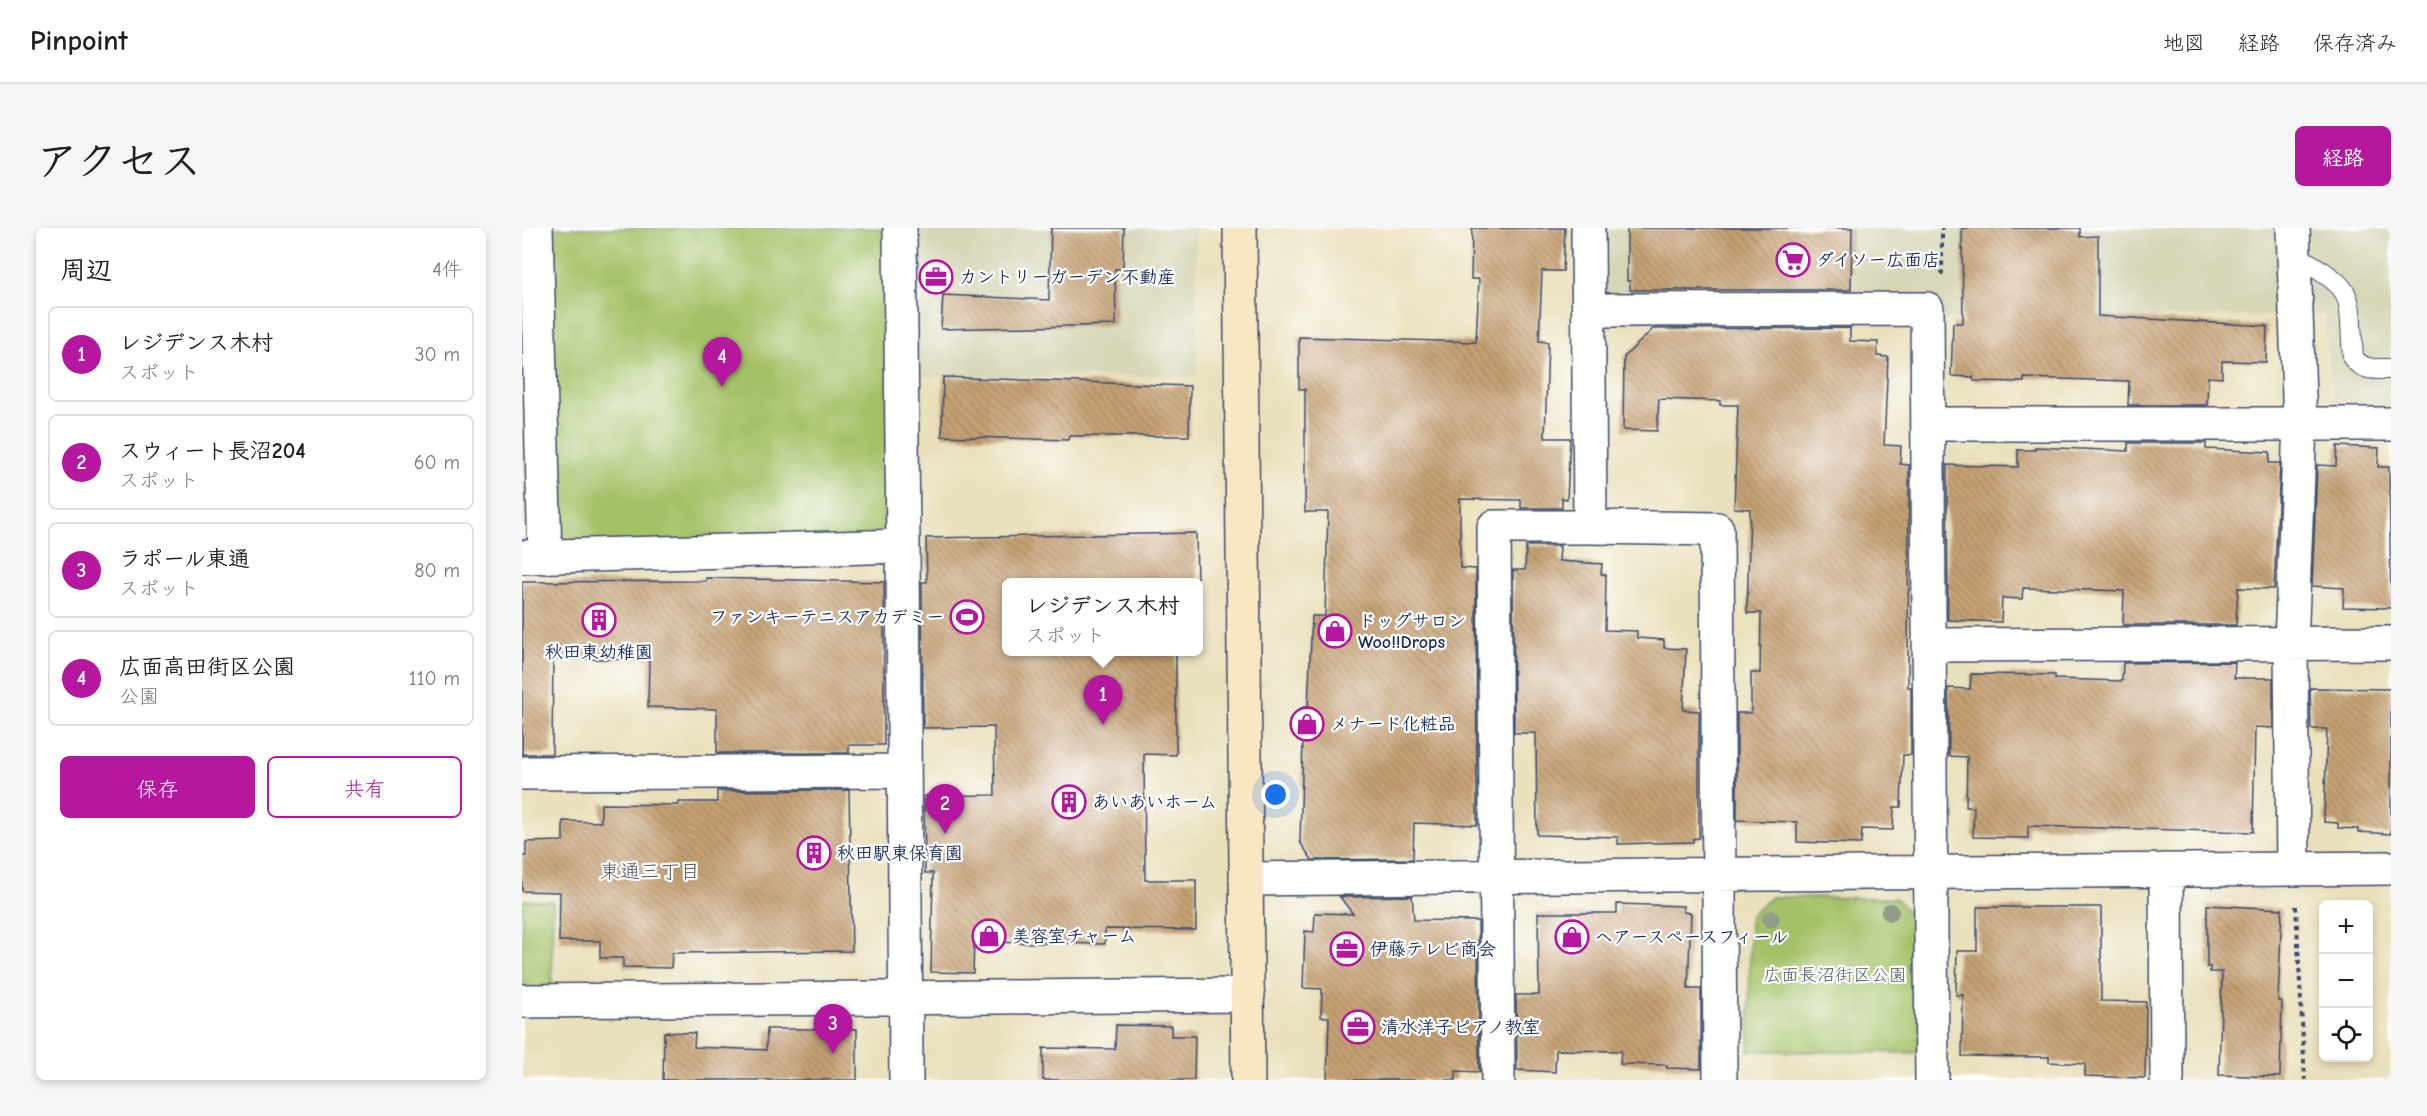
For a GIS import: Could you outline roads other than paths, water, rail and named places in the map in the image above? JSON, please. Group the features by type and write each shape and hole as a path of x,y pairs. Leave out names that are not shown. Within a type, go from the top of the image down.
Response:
{"street":[{"path":"536,228 530,325 533,557 903,546"},
{"path":"900,228 906,1080"},
{"path":"1240,228 1248,1080"},
{"path":"1588,228 1590,527"},
{"path":"2293,241 2300,425 2291,644 2293,869"},
{"path":"1589,310 1927,309 1931,645 1929,872 1932,1080"},
{"path":"1928,424 2391,424"},
{"path":"1498,1080 1494,527 1717,530 1720,1080"},
{"path":"1931,645 2391,643"},
{"path":"522,773 904,771"},
{"path":"1246,879 2391,868"},
{"path":"2166,870 2167,1080"},
{"path":"522,1001 1248,995"}],"lane":[{"path":"2293,241 2341,286 2349,297 2353,323 2353,358 2366,369 2391,369"}],"place":[{"name":"ダイソー広面店","path":"1793,260"},
{"name":"カントリーガーデン不動産","path":"936,277"},
{"name":"広面高田街区公園","path":"722,387"},
{"name":"ファンキーテニスアカデミー","path":"967,617"},
{"name":"秋田東幼稚園","path":"599,620"},
{"name":"ドッグサロン Woo!!Drops","path":"1335,631"},
{"name":"メナード化粧品","path":"1307,724"},
{"name":"レジデンス木村","path":"1103,725"},
{"name":"あいあいホーム","path":"1069,802"},
{"name":"スウィート長沼204","path":"945,834"},
{"name":"秋田駅東保育園","path":"814,853"},
{"name":"美容室チャーム","path":"989,936"},
{"name":"ヘアースペースフィール","path":"1572,937"},
{"name":"伊藤テレビ商会","path":"1347,949"},
{"name":"清水洋子ピアノ教室","path":"1358,1027"},
{"name":"ラポール東通","path":"833,1054"}],"district":[{"name":"東通三丁目","path":"650,871"}],"park label":[{"name":"広面長沼街区公園","path":"1835,975"}]}
